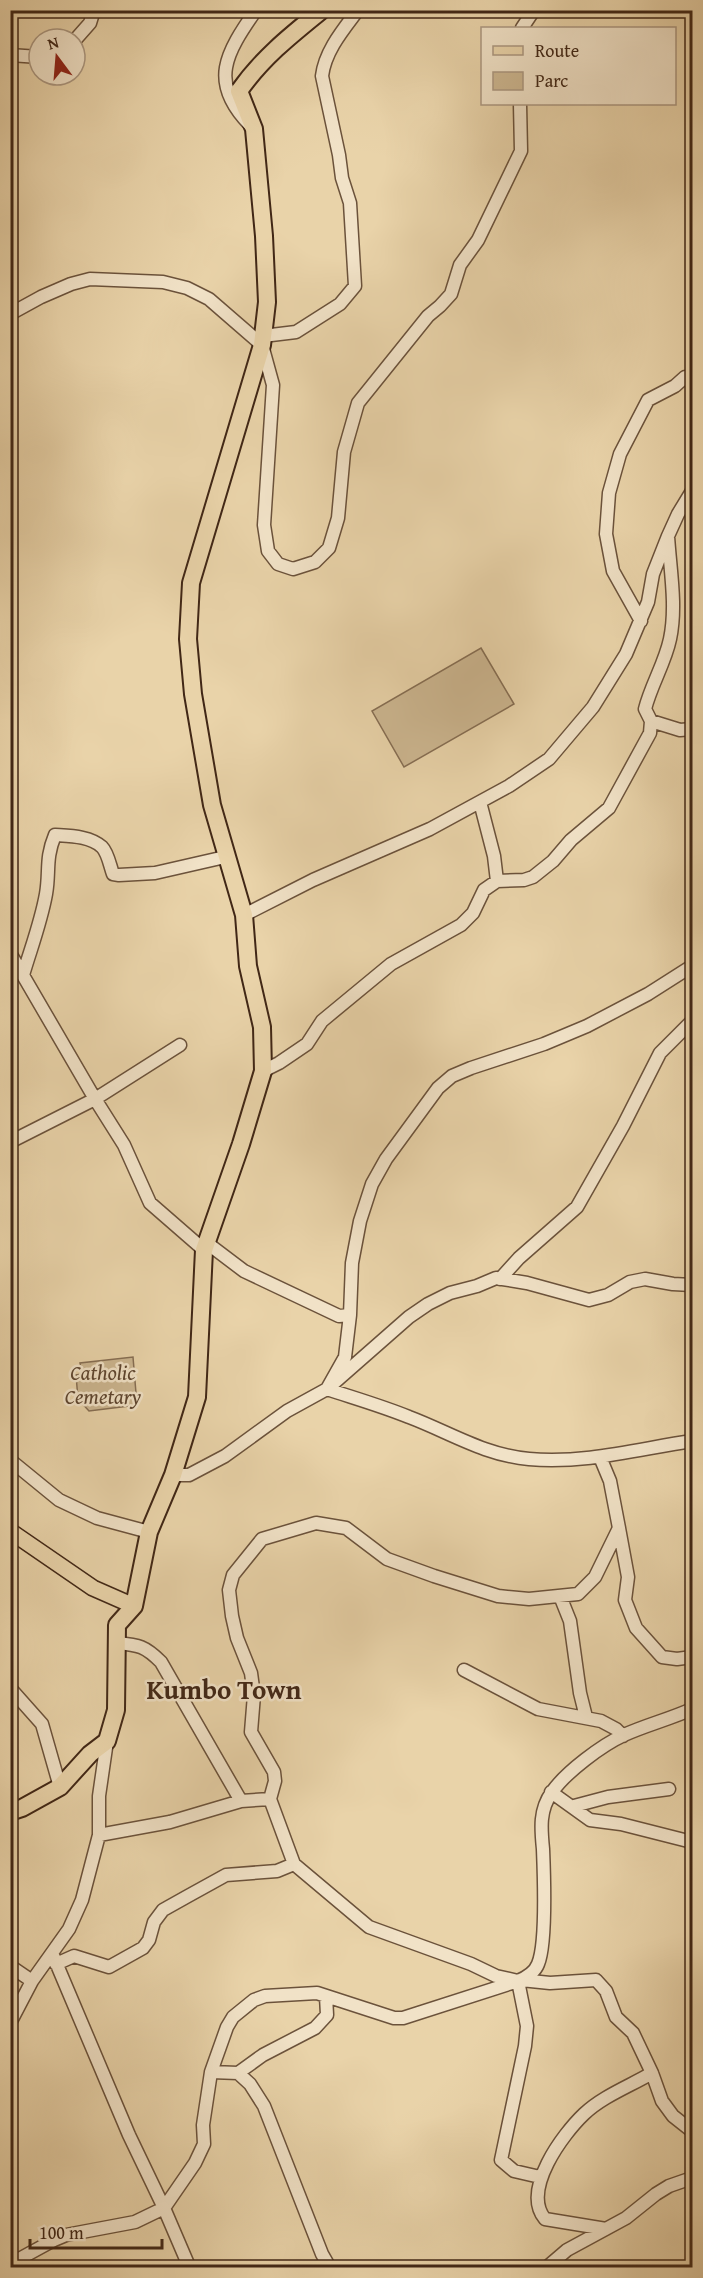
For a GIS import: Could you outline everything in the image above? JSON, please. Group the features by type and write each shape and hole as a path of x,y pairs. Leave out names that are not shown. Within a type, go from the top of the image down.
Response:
{"highway":[{"path":"10,1812 60,1787 90,1754 107,1741 116,1710 117,1625 134,1606 150,1532 173,1475 197,1397 205,1246 241,1144 263,1071 262,1027 248,966 243,915 212,805 193,694 188,639 191,583 263,340 267,302 264,236 254,129 239,91 268,55 322,10"}],"main road":[{"path":"10,1531 93,1588 134,1606"}],"street":[{"path":"86,27 94,10"},
{"path":"254,129 237,112 227,91 224,73 230,55 256,10"},
{"path":"263,340 296,332 340,304 355,286 350,203 342,178 322,76 323,63 339,35 358,10"},
{"path":"523,27 534,10"},
{"path":"10,55 27,56"},
{"path":"10,314 41,297 71,284 90,279 163,282 187,288 209,299 263,340 273,385 264,525 268,550 278,564 293,569 315,562 329,548 338,518 344,452 358,403 428,316 451,294 460,265 478,240 521,151 520,105"},
{"path":"641,621 613,571 606,534 609,493 620,454 648,400 675,386 685,377"},
{"path":"243,915 313,880 430,829 480,802 549,759 593,707 626,654 648,602 653,574 668,536 678,514 693,491"},
{"path":"263,1071 307,1044 322,1021 391,964 461,925 473,914 484,890 497,881 524,880 533,877 553,861 571,840 609,808 650,734 651,721 645,709 672,628 672,580 668,536"},
{"path":"651,721 680,730 693,729"},
{"path":"480,802 494,856 497,881"},
{"path":"23,975 46,892 47,861 55,835 76,836 94,842 103,848 113,874 119,875 155,873 225,857"},
{"path":"10,953 95,1100 124,1145 150,1203 205,1246 244,1271 339,1316 350,1315"},
{"path":"327,1389 345,1357 350,1315 352,1263 360,1221 372,1184 386,1159 438,1088 452,1076 471,1068 544,1044 587,1026 648,994 693,966"},
{"path":"500,1279 519,1258 577,1207 623,1126 660,1053 693,1021"},
{"path":"10,1142 95,1100 180,1045"},
{"path":"173,1475 189,1475 225,1456 287,1411 327,1389 409,1317 450,1293 500,1279 527,1283 589,1300 608,1295 630,1282 645,1279 693,1285"},
{"path":"327,1389 411,1417 457,1439 486,1449 526,1458 558,1460 600,1457 693,1441"},
{"path":"600,1457 610,1480 628,1577 625,1600 636,1628 662,1657 677,1659 693,1657"},
{"path":"10,1460 59,1500 97,1518 150,1532"},
{"path":"619,1528 594,1577 578,1594 529,1599 498,1596 434,1576 387,1559 346,1528 316,1523 262,1539 233,1575 229,1590 232,1616 237,1638 251,1672 254,1695 251,1732 274,1772 275,1781 270,1799 294,1864 369,1927 471,1964 496,1977 550,1983 596,1980 606,1991 616,2016 633,2033 652,2073 662,2102 673,2116 693,2131"},
{"path":"10,1544 32,1545"},
{"path":"560,1596 570,1621 580,1694 586,1717"},
{"path":"117,1643 140,1645 162,1662 241,1801"},
{"path":"464,1670 538,1709 601,1721 616,1729 622,1736"},
{"path":"10,1688 42,1724 60,1787"},
{"path":"15,2264 66,2235 135,2222 164,2208 195,2163 204,2144 203,2125 211,2072 227,2027 233,2017 254,2000 266,1996 317,1993 394,2018 403,2018 520,1981 538,1965 543,1939 543,1850 540,1825 542,1812 551,1792 572,1772 622,1736 693,1709"},
{"path":"10,2023 32,1981 54,1958 82,1900 99,1835 99,1796 107,1741"},
{"path":"574,1806 608,1797 669,1789"},
{"path":"551,1792 574,1806 590,1820 621,1824 693,1842"},
{"path":"99,1835 170,1822 241,1801 270,1799"},
{"path":"54,1958 74,1956 108,1966 143,1948 149,1940 154,1922 163,1910 226,1875 277,1870 294,1864"},
{"path":"54,1958 129,2135 188,2264"},
{"path":"10,1966 32,1981"},
{"path":"520,1981 527,2026 525,2046 501,2160 514,2171 540,2177"},
{"path":"211,2072 238,2073 263,2055 318,2025 327,2015 326,1996"},
{"path":"238,2073 250,2084 264,2106 322,2254 330,2268"},
{"path":"606,2229 545,2218 538,2207 540,2177 556,2150 584,2114 598,2103 652,2073"},
{"path":"546,2268 567,2250 626,2218 669,2186 693,2178"}],"green space":[{"path":"481,648 514,704 404,767 372,711"},
{"name":"Catholic Cemetary","path":"133,1357 137,1405 89,1411 78,1399 76,1375 82,1374 80,1363"}],"district":[{"name":"Kumbo Town","path":"224,1690"}]}
